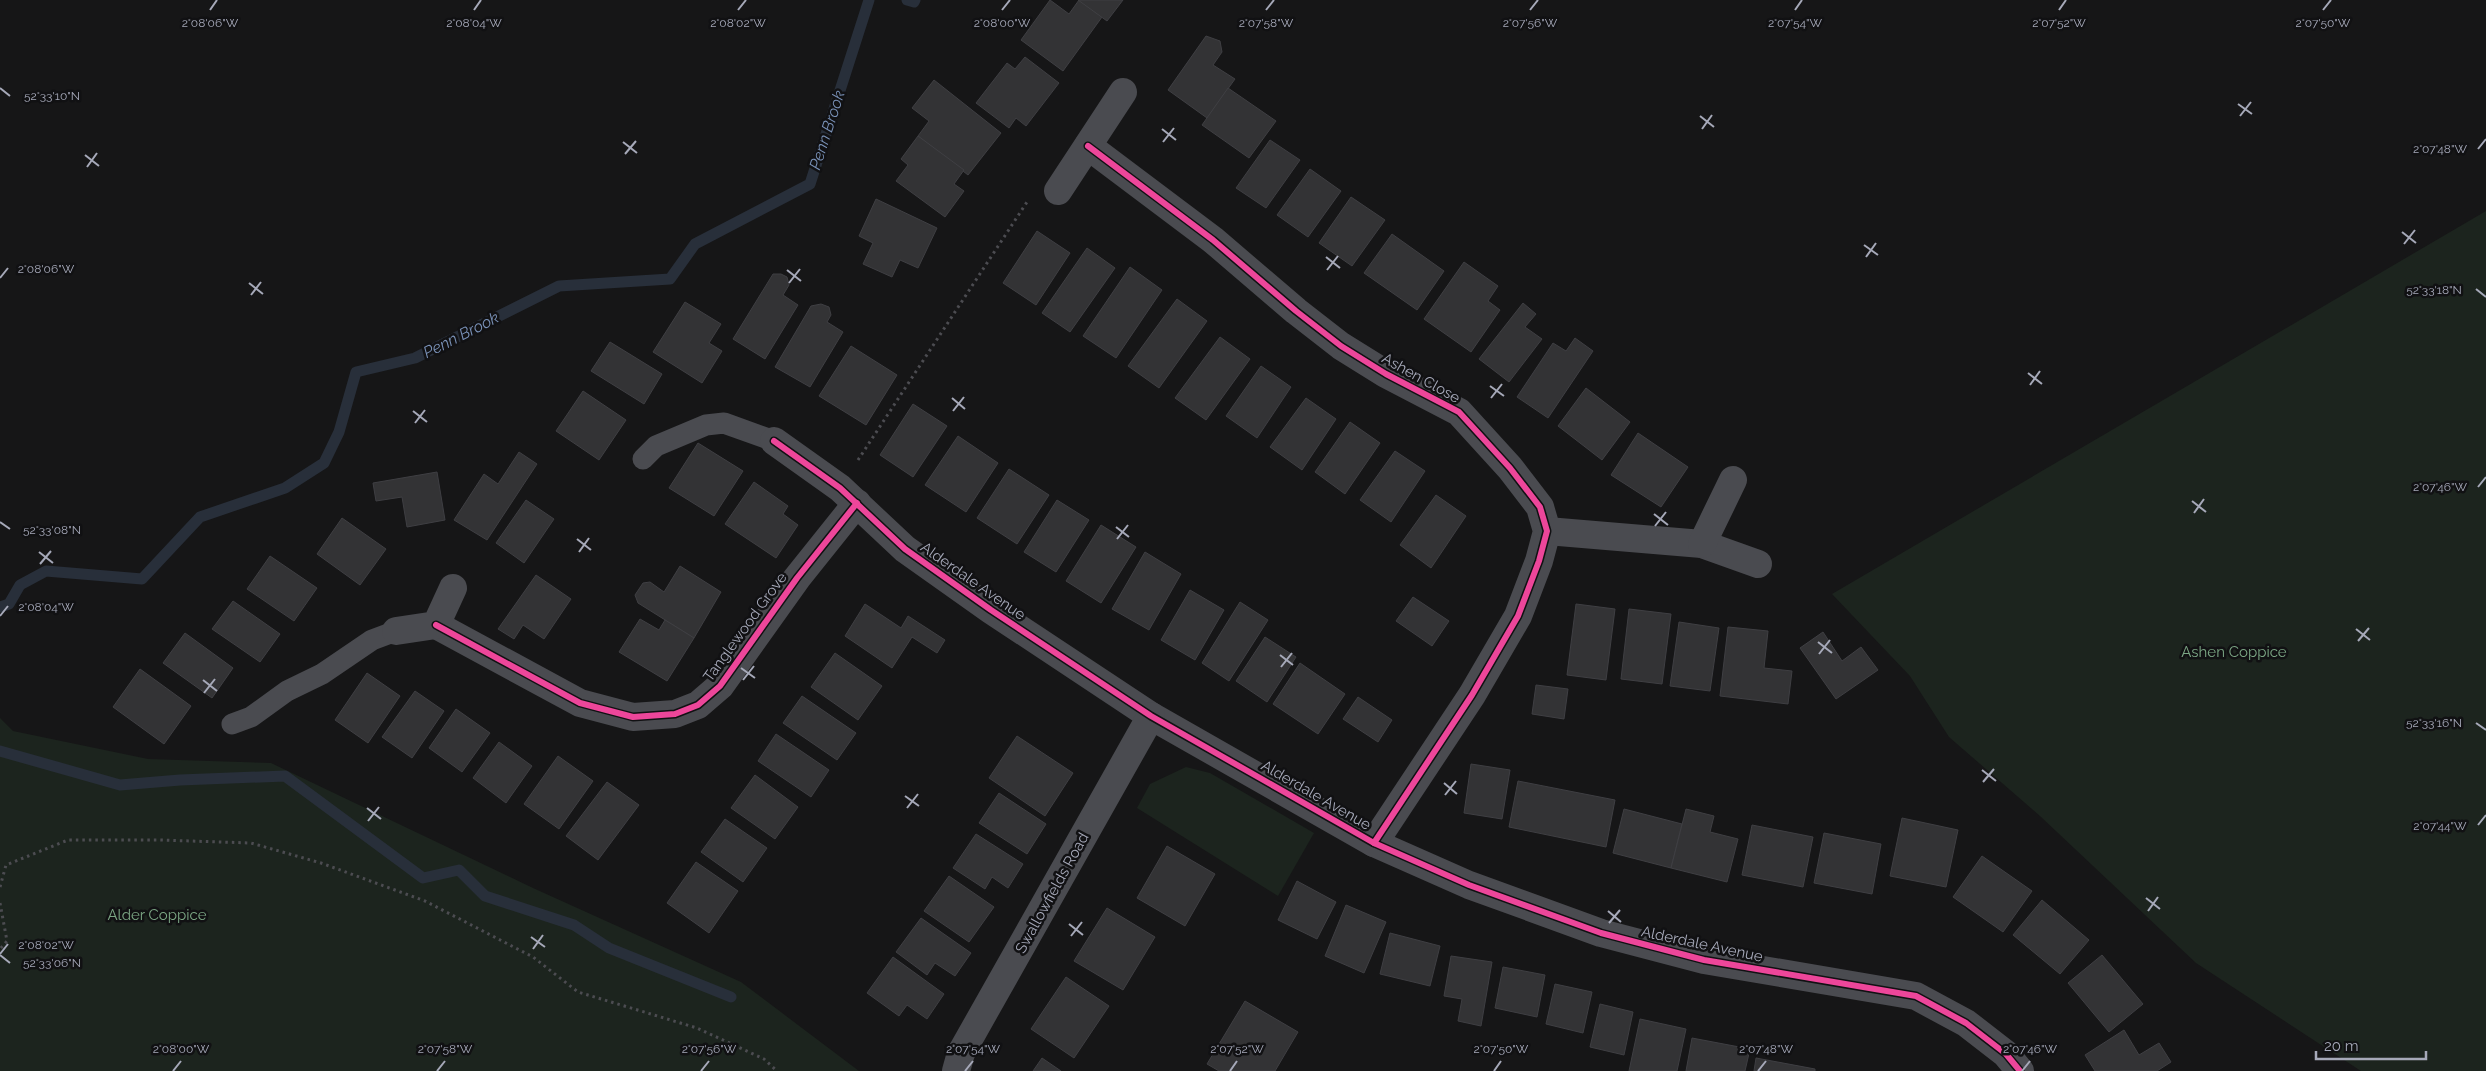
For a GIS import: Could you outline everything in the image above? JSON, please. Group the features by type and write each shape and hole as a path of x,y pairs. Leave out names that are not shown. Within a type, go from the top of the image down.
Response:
{"street":[{"path":"1058,191 1123,92"},
{"name":"Ashen Close","path":"1088,146 1213,240 1340,346 1386,374 1459,412 1510,468 1540,507 1547,531"},
{"name":"Alderdale Avenue","path":"774,441 848,496 905,548 991,610 1151,716 1374,843 1470,885 1601,933 1704,960 1916,996 1966,1023 2006,1054 2020,1071"},
{"path":"1702,544 1733,480"},
{"name":"Tanglewood Grove","path":"436,625 580,703 633,717 675,714 698,705 720,686 797,578 848,496"},
{"path":"1374,843 1472,696 1518,616 1539,562 1547,531 1702,544 1758,564"},
{"path":"396,631 436,625 453,588"},
{"name":"Swallowfields Road","path":"956,1071 961,1053 1151,716"}],"lane":[{"path":"643,459 656,446 706,425 724,423 774,441"},
{"path":"232,724 252,717 287,691 322,674 372,640 396,631"}],"path":[{"path":"848,496 1034,191 1058,191"},
{"path":"0,887 6,865 68,840 160,840 251,843 321,863 425,902 533,957 578,992 697,1028 764,1059 777,1071"},
{"path":"0,903 7,941 0,949"}],"green space":[{"name":"Ashen Coppice","path":"2486,211 2486,1071 2361,1071 2196,963 2040,816 1949,737 1910,676 1832,594"},
{"name":"Alder Coppice","path":"0,718 13,731 148,759 271,763 533,888 741,982 859,1071 0,1071"},
{"path":"1186,767 1210,773 1314,833 1278,896 1137,808 1150,784"}],"building":[{"path":"1050,0 1069,14 1079,0 1102,17 1063,71 1021,40"},
{"path":"1078,0 1123,0 1107,21"},
{"path":"1206,36 1220,41 1222,52 1213,65 1235,79 1207,118 1168,90"},
{"path":"1025,57 1059,83 1026,126 1016,118 1009,128 976,103 1007,63 1015,69"},
{"path":"934,80 1001,133 968,175 918,136 929,121 912,108"},
{"path":"1228,88 1276,121 1249,158 1202,125"},
{"path":"918,136 964,170 954,184 964,191 945,217 896,181 908,165 901,159"},
{"path":"1270,140 1300,160 1266,208 1236,188"},
{"path":"1310,169 1341,191 1308,237 1277,215"},
{"path":"1351,197 1385,220 1352,266 1319,243"},
{"path":"876,199 937,228 918,268 900,260 892,277 863,264 873,243 859,236"},
{"path":"1037,231 1070,253 1036,305 1003,283"},
{"path":"1392,234 1444,271 1417,310 1364,273"},
{"path":"1087,248 1115,268 1070,332 1042,313"},
{"path":"1464,262 1498,286 1488,301 1500,310 1471,352 1424,319"},
{"path":"1130,267 1162,290 1116,358 1083,336"},
{"path":"773,274 781,274 787,277 789,285 783,295 798,305 765,359 733,339"},
{"path":"1177,299 1207,321 1159,388 1128,366"},
{"path":"685,302 721,324 709,343 722,351 702,383 653,352"},
{"path":"1523,303 1536,314 1525,327 1542,339 1509,382 1479,359"},
{"path":"821,304 829,307 831,315 827,322 843,332 810,387 775,367 811,306"},
{"path":"1220,337 1250,359 1206,420 1175,398"},
{"path":"1575,338 1593,351 1548,418 1517,397 1553,343 1566,351"},
{"path":"610,342 662,374 644,404 591,371"},
{"path":"851,346 897,375 866,425 819,396"},
{"path":"1261,366 1291,387 1257,438 1226,416"},
{"path":"1586,388 1630,422 1602,460 1558,426"},
{"path":"583,391 626,420 599,460 556,431"},
{"path":"1306,398 1336,419 1302,470 1270,447"},
{"path":"913,404 947,426 913,477 880,455"},
{"path":"1350,422 1380,443 1345,494 1315,472"},
{"path":"1638,433 1688,467 1661,507 1611,475"},
{"path":"958,436 998,463 966,512 925,485"},
{"path":"698,443 743,471 714,516 669,488"},
{"path":"1395,451 1425,471 1391,522 1360,500"},
{"path":"519,452 537,464 487,540 454,520 484,474 498,484"},
{"path":"1009,469 1049,495 1017,544 977,518"},
{"path":"437,472 445,520 407,527 402,497 376,501 373,483"},
{"path":"754,482 788,506 783,514 798,525 776,558 725,524"},
{"path":"1436,495 1466,516 1431,568 1400,545"},
{"path":"526,500 554,519 524,563 496,543"},
{"path":"1057,500 1089,520 1056,572 1024,552"},
{"path":"342,518 386,549 360,585 317,554"},
{"path":"1101,525 1136,547 1101,603 1066,581"},
{"path":"1145,552 1181,574 1149,630 1112,609"},
{"path":"270,556 317,588 294,621 247,589"},
{"path":"680,566 721,592 694,638 638,603 635,595 643,583 650,582 664,592"},
{"path":"536,575 571,599 544,639 523,625 514,639 498,629"},
{"path":"1190,590 1224,610 1195,660 1161,640"},
{"path":"1413,597 1449,621 1432,646 1396,621"},
{"path":"233,601 280,634 260,662 212,629"},
{"path":"1240,602 1268,620 1229,681 1202,663"},
{"path":"865,604 901,628 908,616 945,640 937,653 912,637 892,668 845,636"},
{"path":"1576,604 1615,609 1606,680 1567,675"},
{"path":"1629,609 1671,614 1662,684 1621,679"},
{"path":"640,619 659,630 665,620 694,638 667,681 619,652"},
{"path":"1679,622 1719,628 1710,691 1670,686"},
{"path":"1728,627 1768,631 1764,668 1792,671 1788,704 1720,696"},
{"path":"1823,632 1842,661 1861,647 1878,670 1836,699 1800,648"},
{"path":"185,633 233,668 212,698 163,663"},
{"path":"1265,637 1296,657 1267,702 1236,681"},
{"path":"835,653 882,686 858,720 811,687"},
{"path":"1300,663 1345,694 1318,734 1273,704"},
{"path":"140,669 191,706 164,744 113,707"},
{"path":"367,673 400,696 368,743 335,720"},
{"path":"1536,685 1568,689 1564,719 1532,714"},
{"path":"415,691 444,711 412,758 382,737"},
{"path":"802,696 856,733 837,760 783,723"},
{"path":"1358,697 1392,720 1378,742 1343,719"},
{"path":"456,709 490,733 462,772 429,748"},
{"path":"776,734 829,770 811,797 758,761"},
{"path":"1017,736 1073,773 1045,816 989,778"},
{"path":"499,742 532,766 506,803 473,778"},
{"path":"558,756 593,781 559,829 524,804"},
{"path":"1471,764 1510,770 1502,819 1464,813"},
{"path":"755,775 798,807 775,839 731,808"},
{"path":"1518,781 1615,800 1606,847 1509,827"},
{"path":"607,782 639,805 598,860 566,836"},
{"path":"999,793 1046,824 1027,854 979,823"},
{"path":"1624,809 1682,824 1671,868 1613,853"},
{"path":"1686,809 1714,816 1710,832 1738,839 1727,882 1671,868"},
{"path":"1902,818 1958,830 1946,887 1890,876"},
{"path":"725,819 767,848 743,882 701,852"},
{"path":"1752,825 1813,837 1803,887 1742,875"},
{"path":"1824,833 1881,844 1872,894 1814,883"},
{"path":"976,834 1023,864 1008,888 992,877 985,889 953,868"},
{"path":"1167,846 1215,874 1185,926 1137,898"},
{"path":"1982,856 2032,891 2003,932 1953,897"},
{"path":"696,862 738,891 709,933 667,903"},
{"path":"949,876 994,907 969,942 924,911"},
{"path":"1297,881 1336,902 1317,939 1278,920"},
{"path":"2042,900 2089,940 2060,974 2013,935"},
{"path":"1346,905 1386,922 1364,973 1325,956"},
{"path":"1107,908 1155,937 1123,990 1074,961"},
{"path":"921,918 971,953 955,976 935,963 927,975 896,952"},
{"path":"1390,933 1440,946 1430,986 1380,974"},
{"path":"2102,955 2143,1004 2109,1032 2068,983"},
{"path":"1451,956 1492,962 1481,1026 1458,1021 1462,999 1444,996"},
{"path":"893,957 944,994 927,1019 907,1005 899,1016 867,993"},
{"path":"1503,967 1545,975 1537,1017 1495,1008"},
{"path":"1066,977 1109,1006 1074,1058 1031,1029"},
{"path":"1555,984 1592,992 1583,1033 1546,1024"},
{"path":"1245,1001 1298,1032 1275,1071 1219,1071 1207,1064"},
{"path":"1600,1004 1633,1012 1624,1055 1590,1047"},
{"path":"1640,1019 1686,1029 1677,1071 1629,1071"},
{"path":"2124,1030 2139,1055 2159,1043 2171,1062 2157,1071 2095,1071 2085,1055"},
{"path":"1692,1038 1750,1049 1745,1071 1686,1071"},
{"path":"1042,1058 1061,1071 1033,1071"},
{"path":"1756,1058 1815,1069 1815,1071 1754,1071"}],"waterway":[{"name":"Penn Brook","path":"0,607 9,604 20,585 46,571 142,579 200,517 285,488 324,463 339,432 356,372 415,358 559,286 670,279 695,244 810,184 869,0"},
{"name":"Penn Brook","path":"907,0 914,2 915,0"},
{"path":"0,751 120,785 180,780 285,776 423,878 459,870 485,896 574,925 609,948 731,997"}],"cycle path":[{"path":"1088,146 1213,240 1296,311 1341,346 1386,374 1459,412 1510,468 1540,507 1547,531 1539,561 1518,616 1472,695 1374,843"},
{"path":"774,441 840,488 905,549 991,610 1151,716 1374,843 1469,885 1601,933 1704,960 1916,996 1966,1023 2006,1054 2020,1071"},
{"path":"436,625 580,703 633,717 675,714 698,705 720,686 797,578 857,503"}]}
